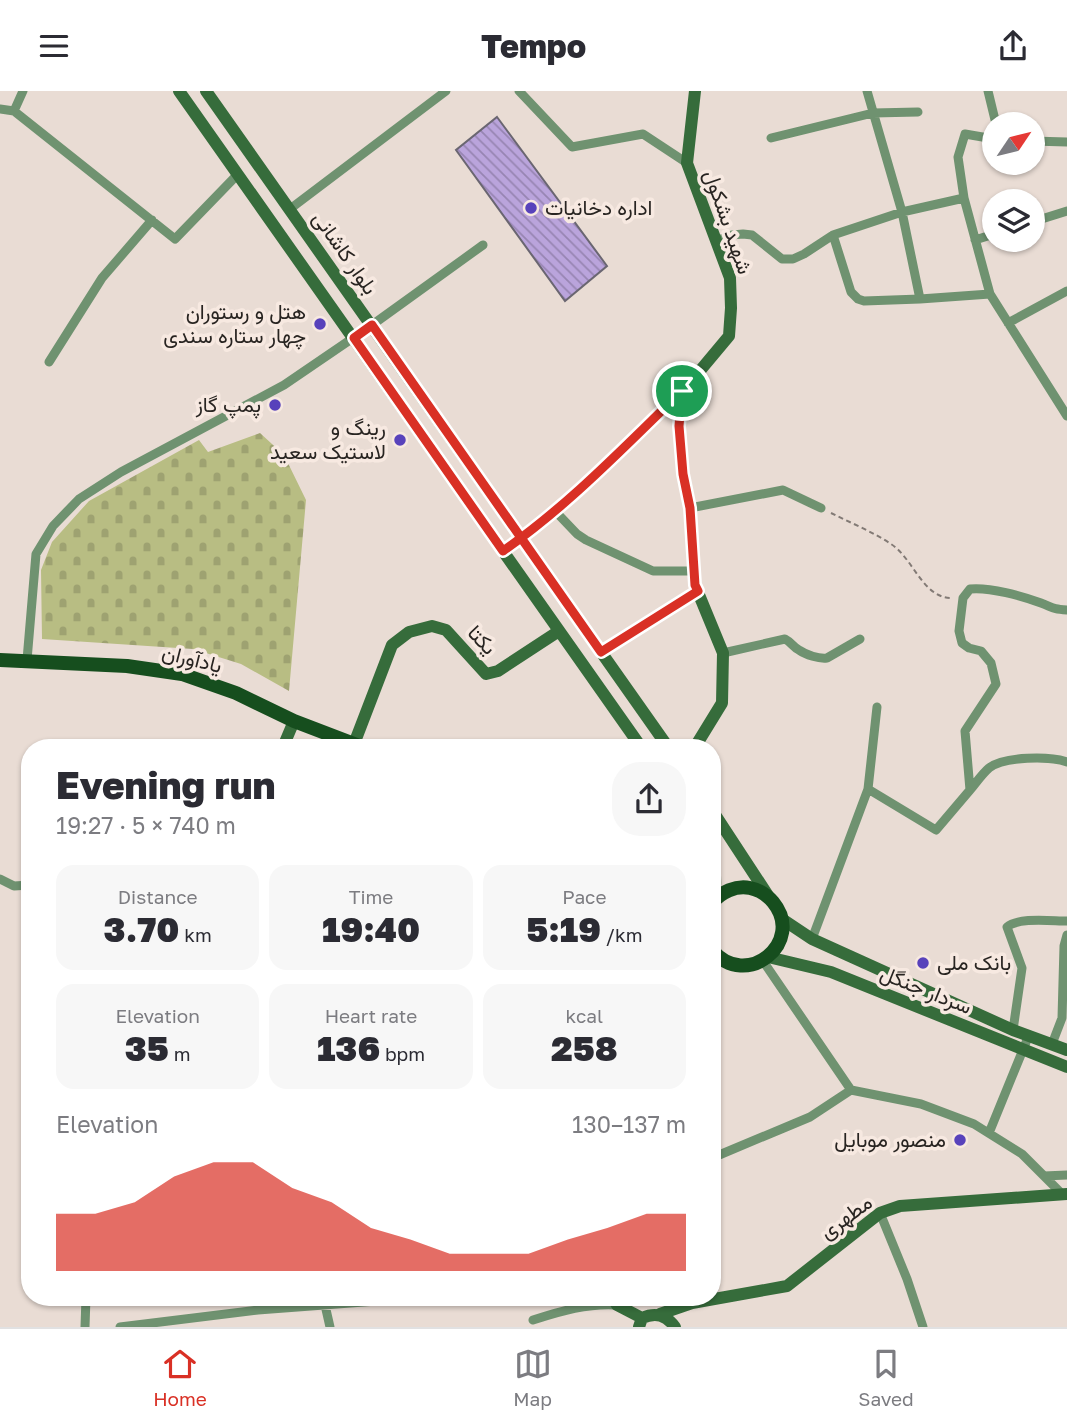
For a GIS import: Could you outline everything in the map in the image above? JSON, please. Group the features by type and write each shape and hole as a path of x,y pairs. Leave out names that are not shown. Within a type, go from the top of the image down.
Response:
{"main road":[{"name":"بلوار کاشانی","path":"179,91 635,739"},
{"name":"بلوار کاشانی","path":"206,91 662,739"},
{"name":"شهید بشکول","path":"682,391 729,336 730,278 687,163 695,91"},
{"path":"248,187 266,174"},
{"path":"682,391 679,426 683,474 690,508 694,571 698,591 723,653 722,703 700,739"},
{"name":"یکتا","path":"360,739 392,645 409,632 432,626 446,630 486,674 498,671 559,631"},
{"name":"یادآوران","path":"0,660 127,666 182,674 236,693 294,721 340,739"},
{"path":"287,739 294,721"},
{"path":"721,824 778,907 783,931 773,953 766,959 752,965 740,966 721,959"},
{"path":"721,895 735,888 748,888 770,898"},
{"name":"سردار جنگل","path":"782,919 812,939 1013,1030 1067,1050"},
{"name":"سردار جنگل","path":"766,959 831,972 1067,1067"},
{"name":"مطهری","path":"721,1298 788,1286 880,1213 900,1206 1065,1194"},
{"path":"621,1306 641,1322"},
{"name":"مطهری","path":"641,1322 650,1314 660,1314 683,1306"},
{"path":"660,1314 669,1319 675,1327"}],"street":[{"path":"14,111 23,91"},
{"path":"290,209 446,91"},
{"path":"519,91 572,147 643,134 687,163"},
{"path":"867,91 901,212 920,299"},
{"path":"988,91 993,112"},
{"path":"0,109 14,111 175,239 238,174"},
{"path":"771,138 873,113 918,112"},
{"path":"982,137 965,134 958,157 964,198 990,294 1067,416"},
{"path":"1045,142 1067,143"},
{"path":"716,241 743,233 752,235 782,259 793,259 833,235 901,212 964,198"},
{"path":"1045,218 1067,211"},
{"path":"49,362 102,278 152,221"},
{"path":"833,235 851,292 858,299 920,299 990,294"},
{"path":"975,240 982,238"},
{"path":"27,660 36,554 53,526 79,499 121,472 284,385 483,245"},
{"path":"1008,323 1067,291"},
{"path":"503,551 556,512 682,391"},
{"path":"690,508 783,490 821,507"},
{"path":"556,512 586,540 653,571 694,571"},
{"path":"970,790 965,731 996,684 991,663 981,651 962,643 959,631 963,598 970,589 984,587 1042,603 1052,610 1067,610"},
{"path":"601,652 698,591"},
{"path":"723,653 785,639 799,650 822,659 860,639"},
{"path":"812,939 868,789 877,707"},
{"path":"868,789 936,829 990,766 1037,758 1067,762"},
{"path":"0,879 14,886 21,886"},
{"path":"1013,1030 1022,968 1007,927 1010,923 1018,922 1067,921"},
{"path":"1052,1044 1062,1018 1064,946 1067,935"},
{"path":"766,959 851,1090"},
{"path":"989,1133 1029,1035"},
{"path":"721,1154 810,1117 851,1090 921,1104 974,1124 1022,1154 1065,1194"},
{"path":"1044,1176 1067,1175"},
{"path":"880,1213 923,1327"},
{"path":"85,1327 86,1306"},
{"path":"120,1327 312,1306"},
{"path":"326,1306 330,1327"},
{"path":"533,1320 587,1306"}],"path":[{"path":"821,507 893,545 930,590 944,598 963,598"}],"green space":[{"path":"260,433 284,455 306,500 289,691 241,664 193,649 42,639 41,570 52,542 89,501 199,440 208,452"}],"building":[{"name":"اداره دخانیات","path":"497,117 607,266 565,301 456,150"}],"place":[{"name":"اداره دخانیات","path":"531,208"},
{"name":"هتل و رستوران چهار ستاره سندی","path":"320,324"},
{"name":"پمپ گاز","path":"275,405"},
{"name":"رینگ و لاستیک سعید","path":"400,440"},
{"name":"بانک ملی","path":"923,963"},
{"name":"منصور موبایل","path":"960,1140"}],"route":[{"path":"682,391 556,512 521,538 503,551 354,338 372,325 472,467 521,538 601,652 698,591 695,585 690,508 683,474 679,426 682,391"}]}
